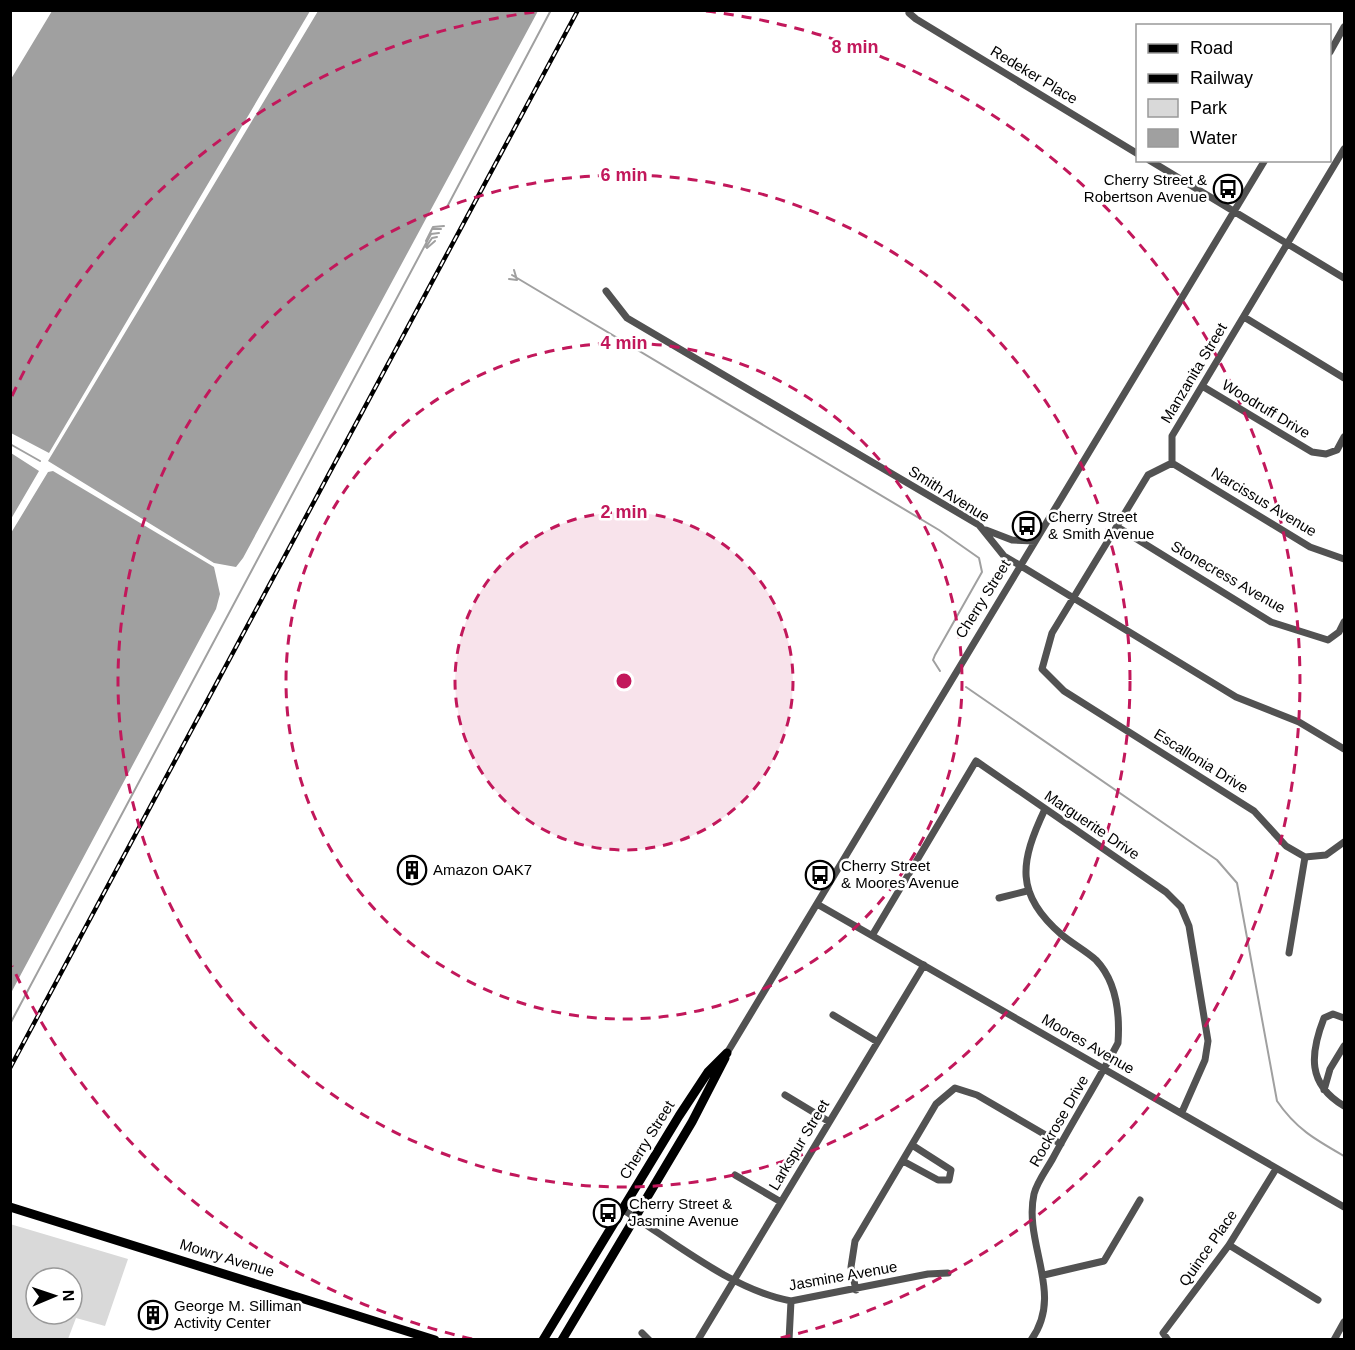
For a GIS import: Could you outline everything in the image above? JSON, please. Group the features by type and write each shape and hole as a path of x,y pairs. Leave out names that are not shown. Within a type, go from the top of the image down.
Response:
{"main road":[{"name":"Cherry Street","path":"543,1340 696,1090 727,1053"},
{"name":"Cherry Street","path":"562,1340 717,1078 727,1053"},
{"name":"Mowry Avenue","path":"10,1207 435,1340"}],"street":[{"name":"Redeker Place","path":"909,13 916,20 1136,153"},
{"path":"1331,49 1344,27"},
{"name":"Manzanita Street","path":"1172,463 1172,436 1344,149"},
{"path":"1152,162 1344,278"},
{"name":"Cherry Street","path":"727,1053 1264,162"},
{"name":"Smith Avenue","path":"606,291 627,318 985,529 1004,556 1236,697 1299,722 1343,746"},
{"path":"1244,317 1344,378"},
{"name":"Woodruff Drive","path":"1202,386 1312,452 1326,454 1337,450 1344,437"},
{"path":"1074,599 1119,528 1148,475 1172,463"},
{"name":"Narcissus Avenue","path":"1172,463 1310,547 1344,559"},
{"name":"Stonecress Avenue","path":"1119,528 1271,622 1328,640 1339,632 1344,622"},
{"path":"985,529 1012,540 1035,541"},
{"name":"Escallonia Drive","path":"1074,599 1052,633 1042,669 1064,691 1254,811 1286,846 1305,856"},
{"name":"Marguerite Drive","path":"873,934 976,761 1166,892 1181,908 1189,926 1208,1041 1205,1060 1182,1112"},
{"name":"Rockrose Drive","path":"1031,1340 1037,1331 1046,1305 1044,1275 1032,1233 1034,1193 1119,1042 1120,1015 1111,985 1096,961 1042,917 1027,891 1024,864 1029,844 1045,809"},
{"path":"1289,952 1305,856 1326,855 1344,842"},
{"path":"999,898 1027,891"},
{"name":"Moores Avenue","path":"817,904 873,934 1344,1207"},
{"name":"Larkspur Street","path":"698,1340 876,1041 924,965"},
{"path":"1344,1018 1334,1014 1324,1018 1315,1041 1313,1065 1324,1090 1344,1106"},
{"path":"832,1015 876,1041"},
{"path":"1324,1090 1330,1069 1344,1046"},
{"path":"856,1290 851,1267 855,1241 936,1104 955,1088 977,1095 1060,1144"},
{"path":"785,1095 828,1121"},
{"path":"903,1161 938,1180 949,1180 951,1170 912,1145"},
{"name":"Quince Place","path":"1168,1340 1163,1333 1229,1245 1276,1169"},
{"path":"735,1175 781,1202"},
{"path":"1044,1275 1104,1261 1140,1200"},
{"name":"Jasmine Avenue","path":"622,1209 735,1281 770,1298 791,1301 928,1274 948,1273"},
{"path":"1229,1245 1318,1300"},
{"path":"789,1340 791,1301"},
{"path":"1334,1340 1344,1324"},
{"path":"642,1333 649,1340"}],"green space":[{"path":"10,1224 128,1259 105,1326 84,1320 84,1266 24,1266 24,1326 73,1326 68,1339 11,1339"}],"water":[{"path":"52,11 310,11 49,453 11,433 11,79"},
{"path":"318,11 538,11 243,558 236,567 214,563 48,461"},
{"path":"11,453 39,471 11,519"},
{"path":"53,471 214,567 220,594 216,609 11,993 11,533 48,472"}],"waterway":[{"path":"447,207 551,10"},
{"path":"426,241 433,227 444,226"},
{"path":"433,229 441,229"},
{"path":"10,1024 431,234 439,233"},
{"path":"426,247 432,238 437,237"},
{"path":"427,248 435,241"},
{"path":"514,270 517,280"},
{"path":"512,275 939,530 979,558 982,572 933,660 940,671"},
{"path":"509,279 517,280"},
{"path":"10,444 40,461"},
{"path":"966,687 1217,860 1237,883 1277,1101 1299,1126 1344,1156"}],"railway":[{"path":"10,1068 578,10"}],"place":[{"name":"Cherry Street & Robertson Avenue","path":"1228,189"},
{"name":"Cherry Street & Smith Avenue","path":"1027,526"},
{"name":"Amazon OAK7","path":"412,870"},
{"name":"Cherry Street & Moores Avenue","path":"820,875"},
{"name":"Cherry Street & Jasmine Avenue","path":"608,1213"},
{"name":"George M. Silliman Activity Center","path":"153,1315"}]}
